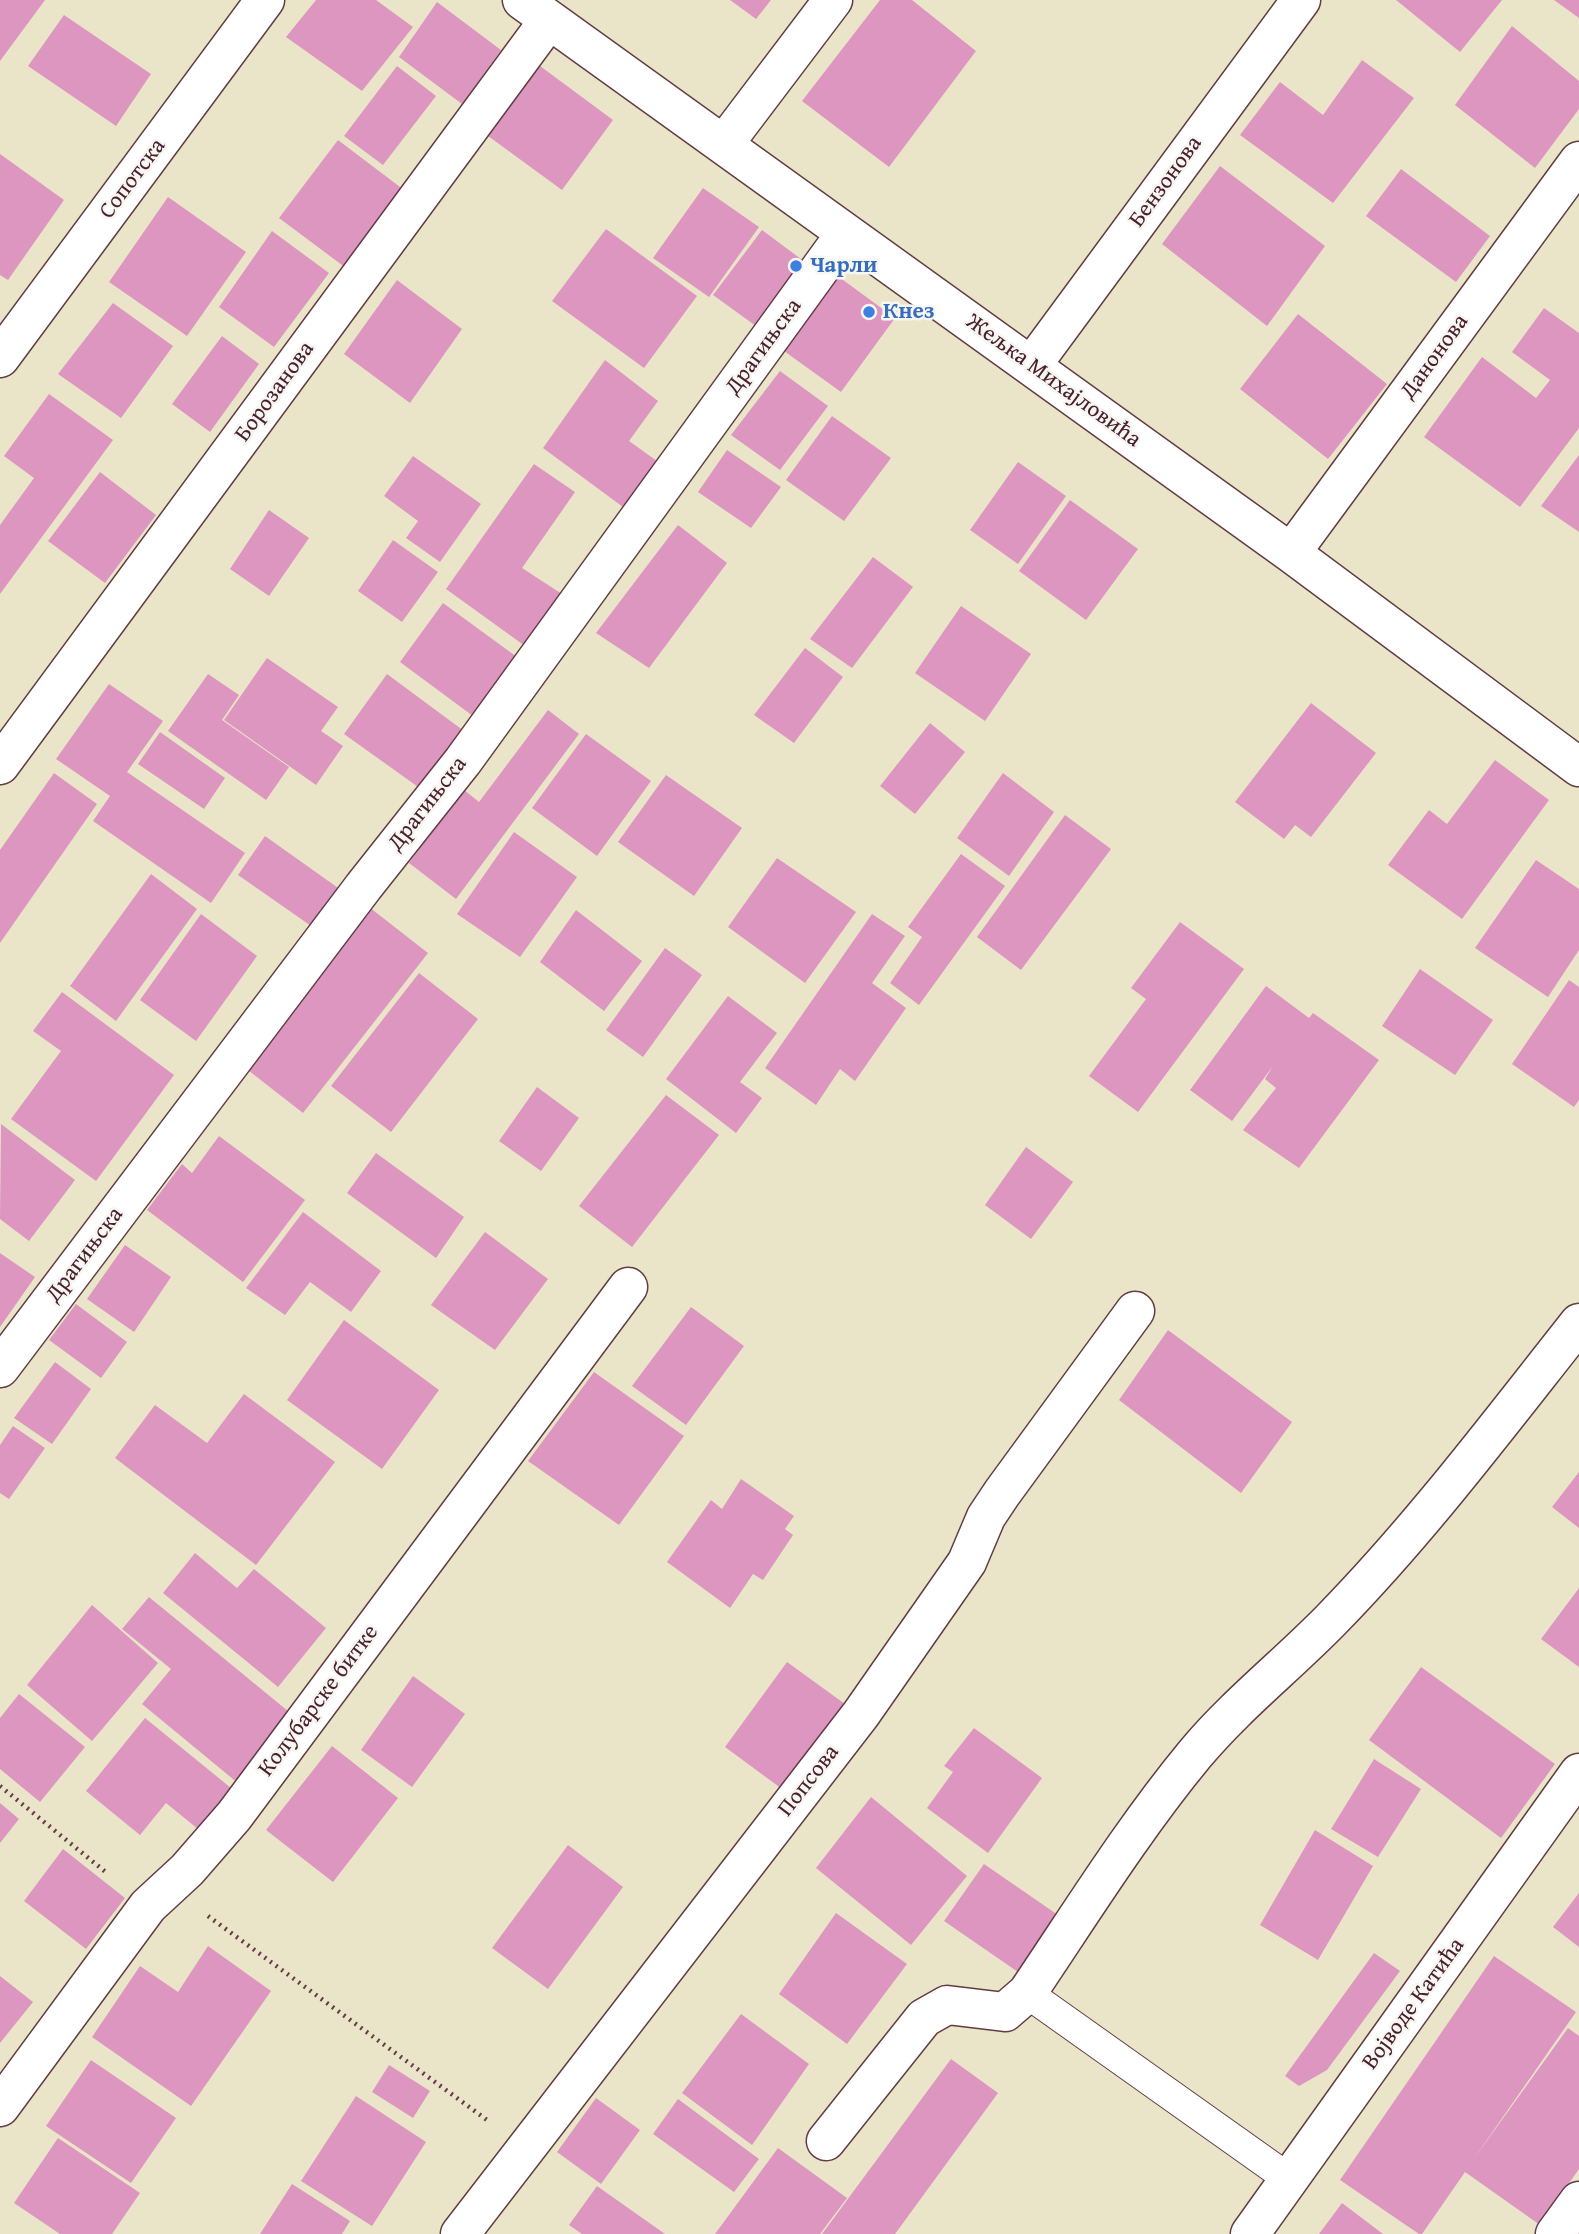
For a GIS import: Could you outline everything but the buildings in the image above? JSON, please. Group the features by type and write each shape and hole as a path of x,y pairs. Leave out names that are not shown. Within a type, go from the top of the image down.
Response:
{"street":[{"name":"Сопотска","path":"0,358 265,0"},
{"path":"724,144 833,0"},
{"name":"Бензонова","path":"1032,365 1301,0"},
{"name":"Жељка Михајловића","path":"536,10 1032,365 1579,767"},
{"name":"Борозанова","path":"0,765 536,10"},
{"name":"Данонова","path":"1291,553 1579,161"},
{"name":"Драгињска","path":"0,1368 364,886 463,761 846,233"},
{"name":"Колубарске битке","path":"0,2107 158,1897 205,1851 234,1816 628,1287"},
{"name":"Попсова","path":"460,2234 860,1714 967,1562 986,1517 1002,1493 1135,1311"},
{"path":"826,2141 924,2018 947,2005 1005,2012 1027,1993 1154,1806 1195,1754 1227,1718 1331,1621 1437,1503 1579,1323"},
{"name":"Војводе Катића","path":"1250,2234 1579,1773"},
{"path":"1555,2234 1579,2201"}],"lane":[{"path":"1027,1993 1289,2179"}],"path":[{"path":"0,1786 525,2147"}],"place":[{"name":"Чарли","path":"796,266"},
{"name":"Кнез","path":"869,312"}]}
